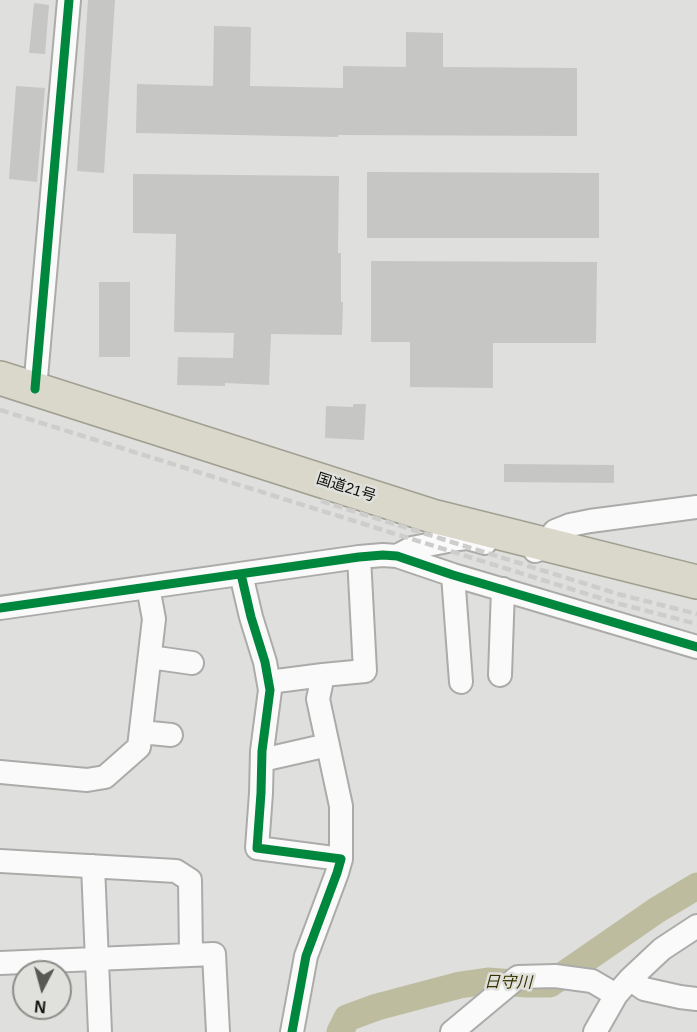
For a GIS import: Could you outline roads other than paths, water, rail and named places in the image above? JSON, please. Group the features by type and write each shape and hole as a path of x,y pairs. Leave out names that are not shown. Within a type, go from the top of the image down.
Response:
{"highway":[{"name":"国道21号","path":"0,378 432,516 697,582"}],"street":[{"path":"35,389 69,0"},
{"path":"397,556 412,548 467,538 531,553 538,550 555,531 570,525 697,507"},
{"path":"0,608 383,555 397,556 697,647"},
{"path":"268,682 365,671 359,557"},
{"path":"241,574 265,662 270,690 256,848 341,859"},
{"path":"453,574 460,682"},
{"path":"0,772 87,780 105,777 139,747 154,619 148,587"},
{"path":"500,675 503,589"},
{"path":"150,657 192,663"},
{"path":"292,1032 306,957 341,859 341,806 318,699 323,675"},
{"path":"141,732 171,735"},
{"path":"262,760 328,745"},
{"path":"0,861 176,871 190,880 191,955"},
{"path":"93,866 100,1032"},
{"path":"596,1032 623,987 662,950 697,926"},
{"path":"0,963 214,954 218,1032"},
{"path":"452,1032 518,977 555,976 697,999"}],"waterway":[{"name":"日守川","path":"340,1032 347,1018 377,1007 460,985 488,981 550,984 657,910 697,886"}],"railway":[{"path":"0,410 616,603 697,624"},
{"path":"321,501 618,594 697,614"}]}
